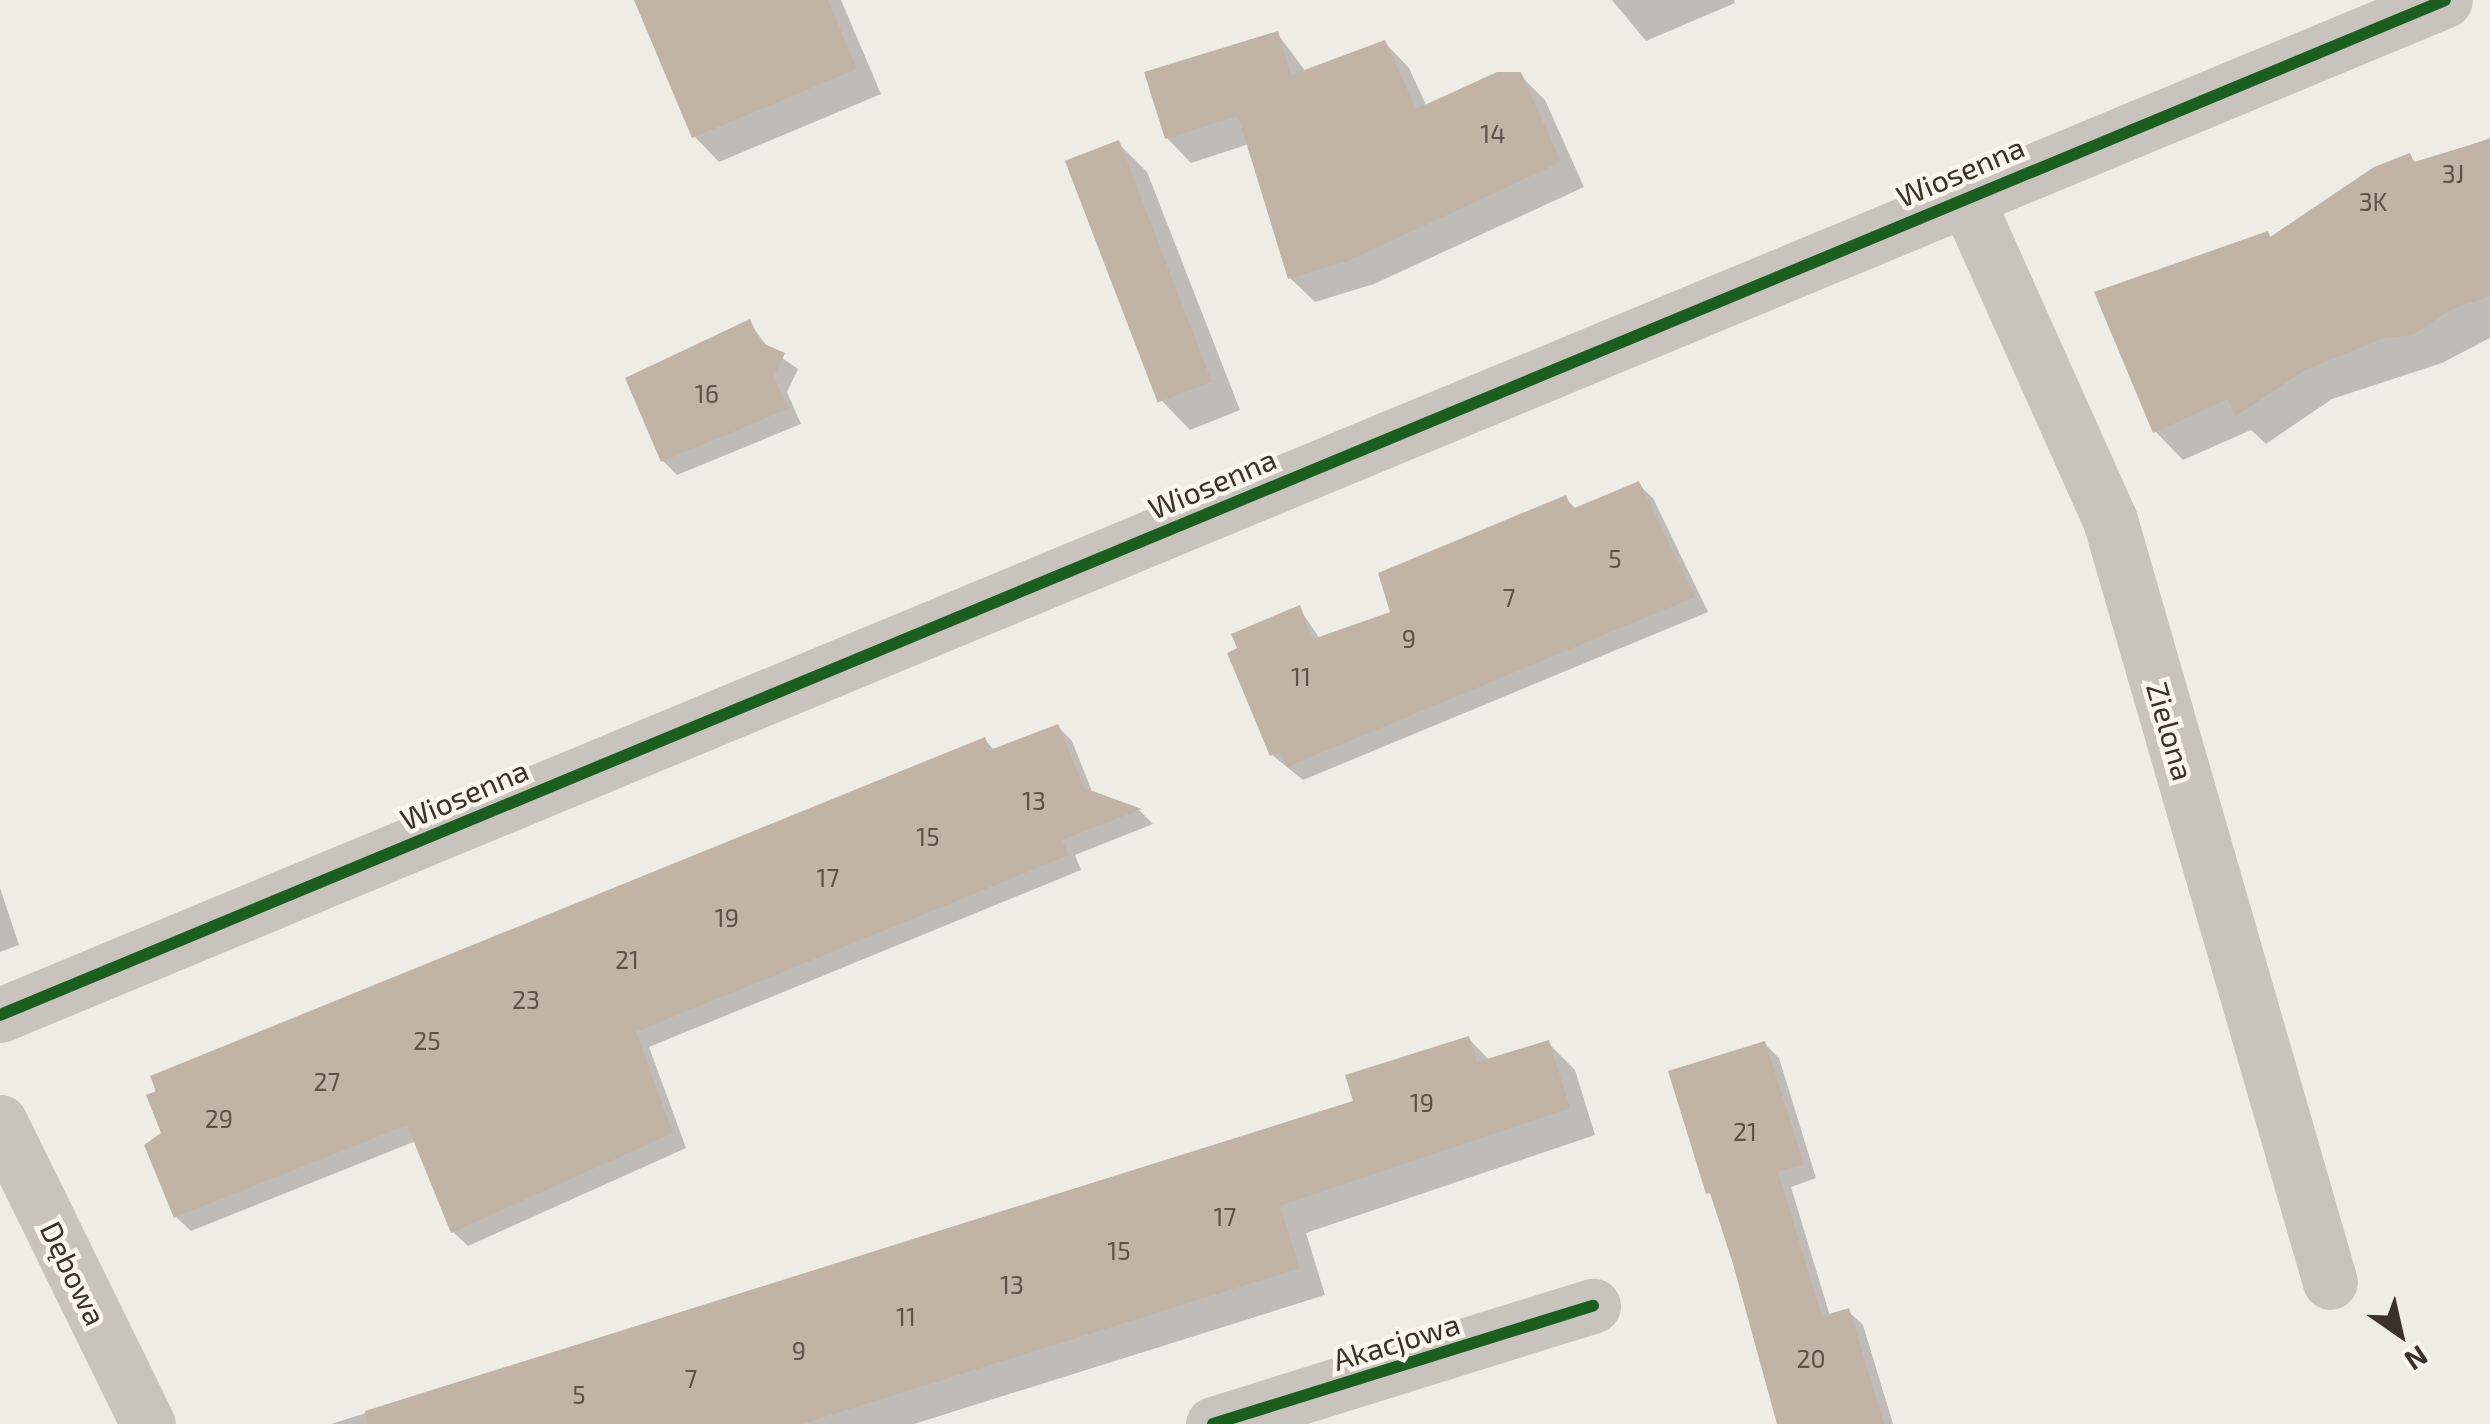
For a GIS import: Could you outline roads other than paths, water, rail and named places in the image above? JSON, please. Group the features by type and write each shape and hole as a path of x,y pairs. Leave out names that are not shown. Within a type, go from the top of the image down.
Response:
{"street":[{"name":"Wiosenna","path":"0,1015 1965,196 2445,0"},
{"name":"Zielona","path":"1965,196 2110,520 2330,1282"},
{"name":"Dębowa","path":"0,1122 148,1424"},
{"name":"Akacjowa","path":"1214,1424 1593,1306"}]}
